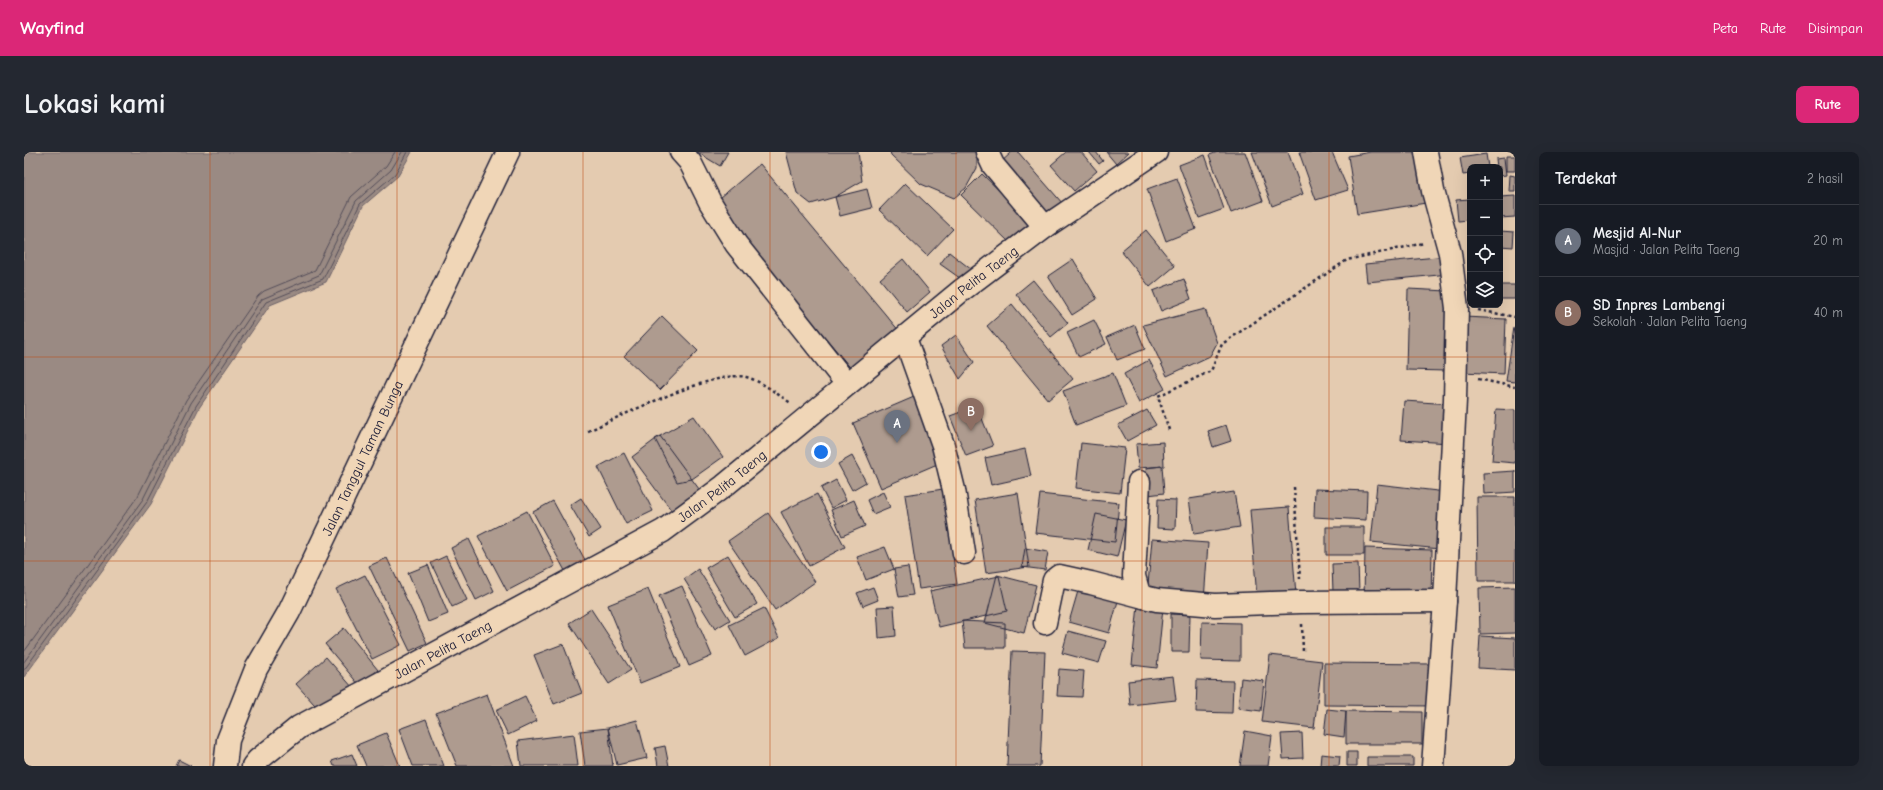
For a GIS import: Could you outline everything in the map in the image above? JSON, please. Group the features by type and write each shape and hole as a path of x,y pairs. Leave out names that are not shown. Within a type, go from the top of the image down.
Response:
{"street":[{"name":"Jalan Tanggul Taman Bunga","path":"225,766 228,740 256,669 289,612 508,152"},
{"path":"681,152 690,162 710,202 736,244 847,384"},
{"path":"987,152 993,165 1045,227"},
{"name":"Jalan Pelita Taeng","path":"253,766 258,760 299,728 663,531 724,486 962,290 1045,227 1156,152"},
{"path":"1426,152 1432,191 1446,238 1452,268 1457,308 1445,601 1433,766"},
{"path":"905,338 943,445 954,490 964,553"},
{"path":"1139,482 1134,576 1139,594 1144,597"},
{"path":"1045,623 1054,580 1059,576 1157,600 1216,605 1301,602 1445,601"}],"path":[{"path":"1169,430 1158,396 1211,371 1222,344 1347,260 1446,238"},
{"path":"1457,308 1515,317"},
{"path":"1454,373 1515,387"},
{"path":"588,431 673,393 726,378 745,376 765,385 784,399 811,414"},
{"path":"1294,486 1303,652"}],"water":[{"path":"24,152 412,152 398,176 363,206 326,282 270,305 199,408 151,504 24,677"}],"building":[{"path":"697,152 728,152 720,166"},
{"path":"786,152 858,152 862,181 835,197 811,204 797,193"},
{"path":"890,152 977,152 977,168 966,188 954,198 921,184 891,155"},
{"path":"1012,152 1018,152 1063,204 1045,219 999,164"},
{"path":"1066,152 1081,152 1097,171 1074,191 1051,165"},
{"path":"1089,152 1096,152 1103,161 1099,164"},
{"path":"1106,152 1129,152 1116,164"},
{"path":"1218,152 1245,152 1263,201 1231,213 1209,155"},
{"path":"1252,152 1288,152 1303,194 1272,206"},
{"path":"1299,152 1332,152 1348,190 1316,200"},
{"path":"1371,152 1418,152 1426,203 1357,214 1348,156"},
{"path":"1486,154 1488,164 1467,164 1467,174 1463,175 1460,158"},
{"path":"1205,155 1224,209 1199,218 1179,165"},
{"path":"1506,156 1515,156 1515,171 1506,171"},
{"path":"1504,158 1506,175 1503,176 1503,164 1497,164 1496,159"},
{"path":"760,164 900,332 853,371 714,203"},
{"path":"982,174 1034,224 1013,246 961,195"},
{"path":"1510,175 1515,176 1515,191 1509,191"},
{"path":"1177,178 1196,229 1166,241 1147,189"},
{"path":"905,183 953,229 927,256 879,210"},
{"path":"867,189 872,208 840,216 835,197"},
{"path":"1515,196 1515,217 1503,218 1503,197"},
{"path":"1467,199 1467,220 1458,221 1456,200"},
{"path":"1146,230 1175,266 1150,287 1121,251"},
{"path":"1503,231 1514,232 1513,247 1503,246"},
{"path":"949,252 972,270 964,281 940,264"},
{"path":"1447,256 1449,274 1367,282 1365,264"},
{"path":"903,259 930,292 907,312 880,279"},
{"path":"1073,259 1097,299 1072,315 1048,276"},
{"path":"1184,279 1191,299 1161,311 1153,291"},
{"path":"1033,280 1068,323 1051,337 1016,294"},
{"path":"1503,285 1515,285 1515,299 1503,299"},
{"path":"1408,289 1448,291 1446,371 1406,370"},
{"path":"1012,304 1073,379 1048,400 987,326"},
{"path":"1205,309 1217,343 1210,356 1167,376 1143,325"},
{"path":"662,316 698,351 660,390 624,356"},
{"path":"1464,317 1506,319 1504,374 1462,372"},
{"path":"1094,320 1106,344 1079,357 1067,333"},
{"path":"1135,325 1145,349 1117,360 1107,337"},
{"path":"1515,327 1515,382 1506,381"},
{"path":"956,335 974,362 960,379 941,346"},
{"path":"1149,360 1165,389 1139,403 1124,374"},
{"path":"1113,373 1126,406 1076,425 1063,391"},
{"path":"914,397 942,462 881,488 853,423"},
{"path":"1404,401 1452,404 1450,443 1401,440"},
{"path":"977,406 993,446 966,456 950,416"},
{"path":"1496,409 1515,410 1515,463 1492,461"},
{"path":"1147,410 1156,425 1127,441 1118,425"},
{"path":"694,416 723,457 692,479 677,482 655,439"},
{"path":"1226,425 1231,441 1213,447 1208,431"},
{"path":"660,436 702,493 674,514 632,457"},
{"path":"1163,442 1164,466 1138,468 1136,444"},
{"path":"1081,443 1125,448 1120,493 1076,488"},
{"path":"1025,449 1031,476 991,485 985,458"},
{"path":"624,453 653,511 626,524 598,467"},
{"path":"852,456 866,482 852,490 838,464"},
{"path":"1162,466 1164,493 1148,495 1146,468"},
{"path":"1515,471 1515,492 1484,494 1483,473"},
{"path":"836,480 846,500 831,508 821,488"},
{"path":"1377,484 1446,492 1440,549 1371,542"},
{"path":"943,489 957,584 919,589 905,495"},
{"path":"1315,489 1367,491 1366,520 1314,517"},
{"path":"883,492 890,507 873,514 867,500"},
{"path":"1234,492 1240,527 1194,534 1189,499"},
{"path":"1018,493 1029,567 986,573 975,500"},
{"path":"817,494 845,547 809,566 781,512"},
{"path":"1040,494 1119,503 1115,542 1035,533"},
{"path":"1477,497 1515,497 1515,581 1478,581"},
{"path":"581,498 601,529 589,537 570,505"},
{"path":"1158,499 1176,500 1175,529 1157,528"},
{"path":"854,500 865,526 842,536 831,510"},
{"path":"553,501 590,569 570,580 533,512"},
{"path":"1289,507 1296,595 1257,598 1250,510"},
{"path":"527,511 555,566 507,591 478,536"},
{"path":"768,513 815,582 775,610 728,541"},
{"path":"1096,514 1126,520 1117,557 1088,550"},
{"path":"1326,527 1364,527 1364,555 1326,555"},
{"path":"469,539 494,591 476,600 451,548"},
{"path":"1152,539 1208,543 1204,601 1147,596"},
{"path":"885,547 894,569 866,580 857,557"},
{"path":"1025,548 1048,552 1045,570 1022,567"},
{"path":"1365,548 1432,550 1431,599 1364,597"},
{"path":"728,555 757,604 735,617 706,568"},
{"path":"446,556 467,600 452,607 431,563"},
{"path":"387,558 427,643 410,651 369,566"},
{"path":"1358,563 1359,592 1333,592 1332,564"},
{"path":"428,565 448,614 428,622 408,573"},
{"path":"908,567 913,595 899,597 894,569"},
{"path":"698,569 730,620 715,629 684,579"},
{"path":"365,575 401,645 372,659 336,589"},
{"path":"997,575 1036,585 1024,633 985,623"},
{"path":"999,576 1007,611 939,627 930,591"},
{"path":"682,586 712,656 689,666 659,596"},
{"path":"873,587 878,600 863,606 857,593"},
{"path":"1515,587 1515,633 1480,634 1479,588"},
{"path":"648,589 680,667 640,683 608,605"},
{"path":"1078,591 1118,601 1109,633 1069,622"},
{"path":"1138,605 1163,608 1157,668 1132,665"},
{"path":"894,606 896,636 879,638 877,607"},
{"path":"764,608 779,638 745,656 729,625"},
{"path":"591,609 631,670 609,684 569,623"},
{"path":"1171,614 1190,615 1189,652 1171,652"},
{"path":"962,621 1005,623 1005,648 965,648"},
{"path":"1202,622 1240,623 1240,661 1201,660"},
{"path":"344,628 378,670 359,685 325,644"},
{"path":"1068,631 1106,641 1099,663 1062,653"},
{"path":"1480,636 1515,638 1515,670 1478,668"},
{"path":"563,644 582,693 554,704 534,655"},
{"path":"1012,651 1045,652 1040,766 1007,766"},
{"path":"1270,655 1322,661 1314,728 1262,722"},
{"path":"326,657 353,688 323,714 296,684"},
{"path":"1324,663 1433,664 1433,706 1324,705"},
{"path":"1059,669 1084,671 1082,697 1057,696"},
{"path":"1173,676 1176,700 1130,705 1128,681"},
{"path":"1241,678 1264,681 1261,711 1238,708"},
{"path":"1197,680 1233,681 1232,713 1196,712"},
{"path":"487,694 514,766 457,766 436,713"},
{"path":"525,696 537,721 508,735 496,710"},
{"path":"1327,709 1346,711 1344,737 1324,734"},
{"path":"1346,711 1422,712 1422,744 1346,744"},
{"path":"426,719 444,766 413,766 399,729"},
{"path":"637,720 647,758 617,765 608,728"},
{"path":"608,728 613,766 585,766 580,731"},
{"path":"1245,731 1272,736 1268,766 1240,766"},
{"path":"386,733 400,766 366,766 357,745"},
{"path":"1302,733 1303,758 1283,759 1281,734"},
{"path":"574,734 578,766 521,766 518,741"},
{"path":"665,746 669,766 658,766 655,748"},
{"path":"1347,752 1357,752 1357,766 1347,766"},
{"path":"352,754 357,766 334,766 332,761"},
{"path":"1321,754 1340,756 1339,766 1320,766"},
{"path":"1367,757 1413,757 1413,766 1367,766"},
{"path":"179,760 191,766 176,766"}],"place":[{"name":"SD Inpres Lambengi","path":"971,431"},
{"name":"Mesjid Al-Nur","path":"897,443"}]}
